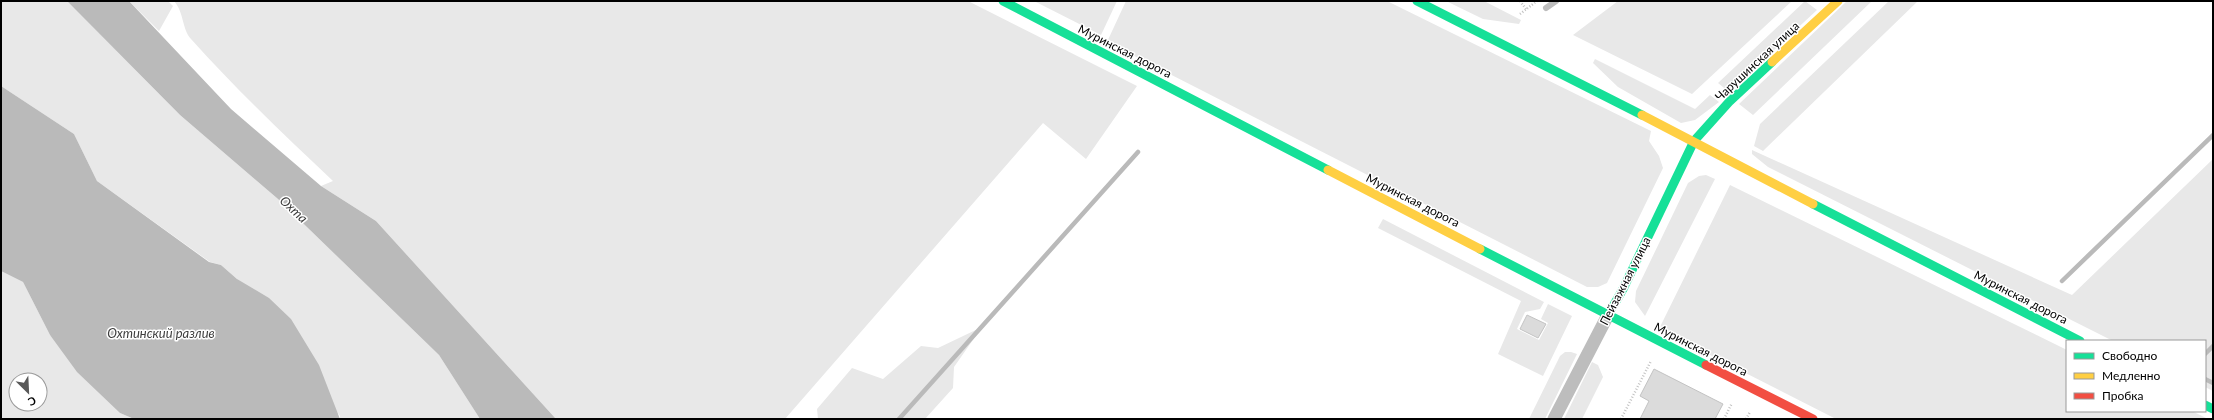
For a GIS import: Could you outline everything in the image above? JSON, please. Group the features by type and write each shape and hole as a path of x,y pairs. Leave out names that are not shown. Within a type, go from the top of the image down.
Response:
{"street":[{"name":"Муринская дорога","path":"1003,1 1608,315 1813,419"},
{"name":"Муринская дорога","path":"1417,1 1694,141 1734,164 2078,340"},
{"name":"Чарушинская улица","path":"1694,141 1729,102 1838,1"},
{"name":"Пейзажная улица","path":"1554,419 1623,289 1694,141"}],"lane":[{"path":"1546,8 1556,1"}],"path":[{"path":"1520,1 1526,9"},
{"path":"1520,14 1537,1"},
{"path":"1621,419 1651,361"},
{"path":"1724,419 1732,403"},
{"path":"1746,419 1750,412"}],"shaded area":[{"path":"1,1 67,1 180,115 278,199 439,355 480,419 340,419 340,416 237,279 221,265 210,262 97,181 74,134 1,86"},
{"path":"129,1 168,1 173,6 159,31"},
{"path":"174,1 968,1 1137,86 1086,159 1043,123 785,419 556,419 376,221 321,186 333,181 260,112 191,39 186,30 180,10"},
{"path":"1034,1 1117,1 1101,35"},
{"path":"1126,1 1387,1 1651,131 1649,141 1659,156 1663,168 1607,283 1598,287 1587,287 1107,42"},
{"path":"1446,1 1484,1 1521,20 1519,24 1483,19"},
{"path":"1618,1 1792,1 1692,94 1573,35"},
{"path":"1805,1 1817,10 1729,92 1718,83"},
{"path":"1847,1 1872,1 1753,115 1739,104"},
{"path":"1889,1 1918,1 1763,151 1754,146 1760,124"},
{"path":"1595,59 1695,109 1710,95 1719,102 1695,120 1681,123 1618,87 1593,63"},
{"path":"1752,150 2072,295 2213,159 2213,391 2206,388 2206,340 2111,340 1768,167 1752,154"},
{"path":"1706,175 1715,179 1645,316 1635,302 1636,291 1688,183 1699,176"},
{"path":"1730,185 2066,350 2066,412 2194,412 2208,419 1836,419 1659,329"},
{"path":"1383,219 1544,302 1540,309 1525,312 1517,329 1539,340 1548,323 1541,319 1548,304 1572,316 1543,376 1498,354 1521,301 1378,228"},
{"path":"1,271 23,282 50,335 120,413 134,419 1,419"},
{"path":"982,327 954,367 953,388 925,419 818,419 817,409 852,368 883,379 921,346 938,348"},
{"path":"1565,352 1577,354 1545,419 1529,419 1560,356"},
{"path":"1592,362 1598,365 1603,377 1582,419 1564,419"}],"water":[{"name":"Охта","path":"67,1 129,1 231,109 321,186 376,221 556,419 480,419 439,355 278,199 180,115"},
{"name":"Охтинский разлив","path":"1,86 74,134 97,181 209,262 221,265 237,279 269,298 291,319 319,365 340,419 134,419 120,413 77,372 50,335 23,282 1,271"}],"building":[{"path":"1527,315 1546,324 1538,338 1520,329"},
{"path":"1654,369 1723,404 1715,419 1640,419 1649,401 1640,396"}],"waterway":[{"path":"2062,281 2213,135"},
{"path":"899,419 1138,152"},
{"path":"2206,353 2213,346"},
{"path":"2206,380 2213,383"}],"traffic: fast":[{"path":"1003,1 1328,170"},
{"path":"1417,1 1642,115"},
{"path":"1608,315 1623,289 1694,141 1729,102 1772,62"},
{"path":"1813,204 2078,340"},
{"path":"1480,249 1706,365"},
{"path":"2206,406 2213,409"}],"traffic: slow":[{"path":"1772,62 1838,1"},
{"path":"1642,115 1813,204"},
{"path":"1328,170 1480,249"}],"traffic: jam":[{"path":"1706,365 1813,419"}]}
